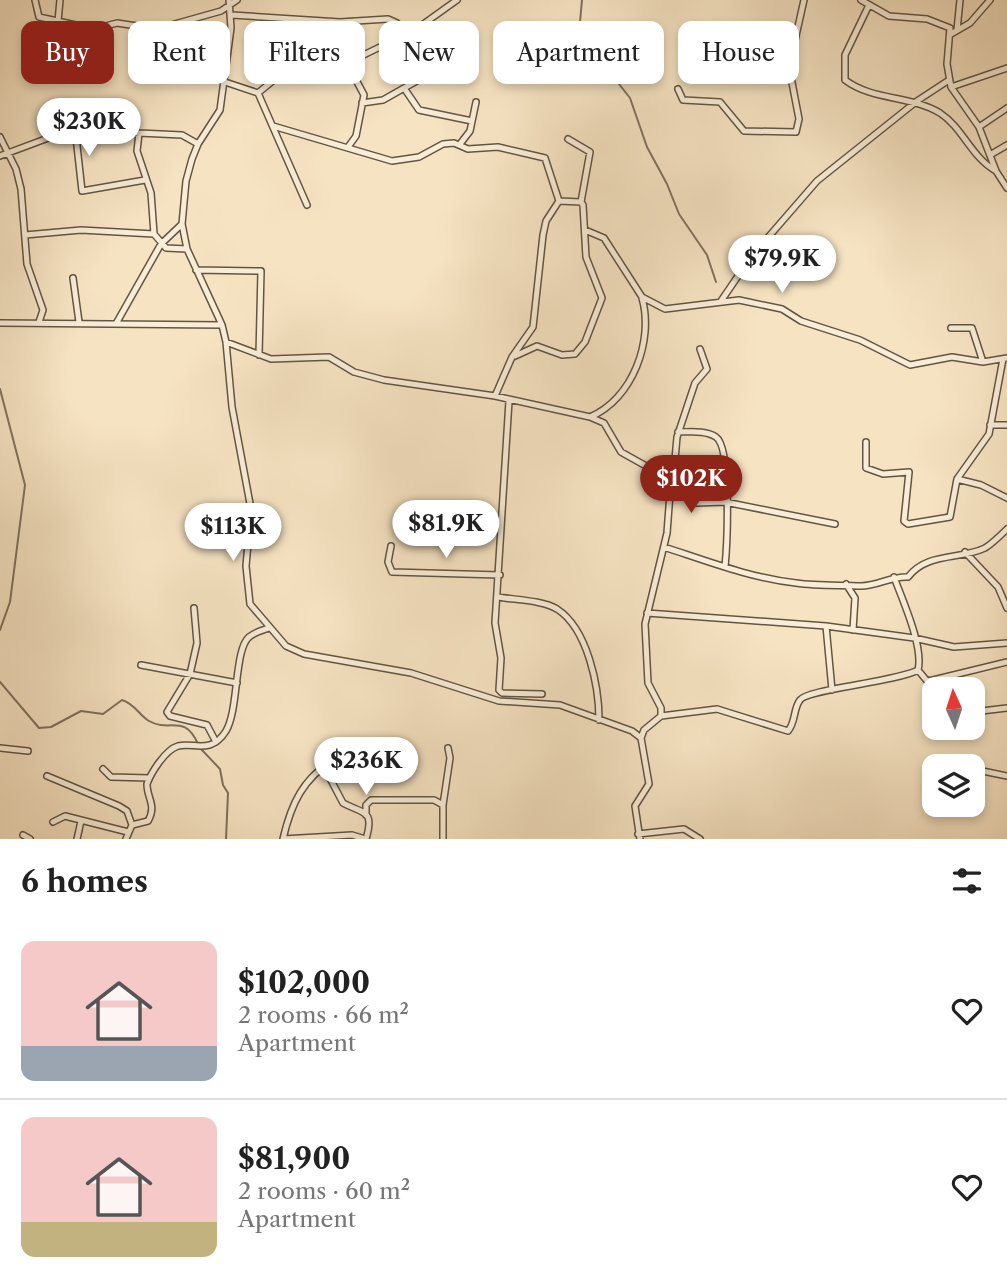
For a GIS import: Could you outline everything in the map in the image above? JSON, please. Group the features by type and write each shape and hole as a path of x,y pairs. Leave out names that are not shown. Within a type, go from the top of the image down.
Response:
{"street":[{"path":"35,0 37,16 61,21 60,0"},
{"path":"114,24 157,29 237,0"},
{"path":"428,21 457,0"},
{"path":"678,89 683,100 720,102 737,127 744,131 796,132 798,114 789,67 804,0"},
{"path":"861,0 890,16 943,23 954,32"},
{"path":"960,0 947,54 949,80 979,127 996,171 1007,187"},
{"path":"954,32 970,23 990,0"},
{"path":"230,3 230,34"},
{"path":"869,5 845,55 845,80 869,93 916,101 948,119 979,160 996,171"},
{"path":"232,15 331,22 392,21"},
{"path":"951,87 1007,68"},
{"path":"721,301 751,257 807,192 916,101 949,80"},
{"path":"225,84 220,110 198,144 186,181 182,224 187,249 222,325 226,342 232,407 251,509 246,566 250,604 286,646 304,654 411,673 499,701 560,705 632,731 641,738"},
{"path":"230,84 258,93 307,205"},
{"path":"258,93 269,84"},
{"path":"348,147 355,140 362,103 359,84"},
{"path":"362,103 383,100 411,84"},
{"path":"404,88 419,110 472,121"},
{"path":"460,144 468,137 476,102"},
{"path":"979,127 1007,108"},
{"path":"0,156 75,128 96,125 139,133 182,135 198,144"},
{"path":"274,126 402,162 419,157 443,144 460,144 468,149 498,147 543,155 559,201"},
{"path":"75,128 82,191 145,180"},
{"path":"139,133 137,151 151,193 154,234 161,244 176,251 187,249"},
{"path":"0,137 10,153 24,202 27,264 42,307 39,321"},
{"path":"512,357 537,346 569,356 580,350 603,295 587,263 581,202 590,152 568,139"},
{"path":"990,155 1007,145"},
{"path":"559,201 581,202"},
{"path":"495,396 512,357 533,327 546,220 559,201"},
{"path":"117,322 161,244 182,224"},
{"path":"24,235 81,230 154,234"},
{"path":"585,230 599,234 609,244 627,278 642,297 648,323 643,347 621,392 604,410 590,417"},
{"path":"196,270 261,271 259,355"},
{"path":"73,278 79,322"},
{"path":"642,297 671,310 692,304 701,306 739,300 782,309 801,321 869,344 904,364 917,365 953,357 983,362 1005,358 983,446 957,479 950,517 908,524 902,517 909,472 883,474 866,468 866,442"},
{"path":"0,323 39,321 222,325"},
{"path":"951,328 972,328 983,362"},
{"path":"226,342 259,355 287,360 328,357 354,372 384,380 495,396 590,417 604,423 621,452 673,482 695,503 725,502 835,524"},
{"path":"661,716 661,708 648,682 647,613 664,547 678,432 695,383 707,369 699,349"},
{"path":"509,401 495,623 501,659 499,690 502,693 542,694"},
{"path":"990,425 1007,425"},
{"path":"678,432 707,433 720,441 726,457 725,567"},
{"path":"957,479 981,485 1007,498"},
{"path":"664,547 725,567 798,583 872,585 894,577 908,577 914,569 927,562 984,548 1007,529"},
{"path":"391,546 388,562 392,572 500,575"},
{"path":"965,552 998,587 1007,608"},
{"path":"894,577 914,638 920,663 918,670"},
{"path":"846,584 855,598 853,630"},
{"path":"498,597 557,609 564,615 581,639 592,666 599,720"},
{"path":"194,608 197,643 190,674 167,709 167,715 207,725 216,742"},
{"path":"647,613 826,626 965,648 1007,643"},
{"path":"826,626 826,655 832,691"},
{"path":"132,825 148,821 151,816 153,805 147,790 149,778 170,751 178,746 200,748 216,742 230,722 244,643 253,634 269,628"},
{"path":"918,670 924,678 933,680 1007,662"},
{"path":"141,665 237,683"},
{"path":"700,839 684,829 639,837 635,806 649,784 641,738 644,730 661,716 717,709 788,731 801,698 815,692 877,683 918,670"},
{"path":"985,711 1007,708"},
{"path":"0,748 28,751"},
{"path":"443,839 443,805 450,758 448,748"},
{"path":"324,767 343,803 362,809 366,815 369,822 366,839 352,835 283,839 294,799 324,767 335,759"},
{"path":"103,769 111,777 149,778"},
{"path":"985,771 1007,776"},
{"path":"47,776 119,806 127,811 132,825 127,836 61,816 53,822"},
{"path":"366,815 366,805 371,800 435,800 443,805"},
{"path":"77,839 81,821"},
{"path":"23,835 30,839"}],"waterway":[{"path":"582,0 579,33 630,98 647,147 667,184 679,214 707,255 716,282"},
{"path":"0,389 25,485 10,602 0,630"},
{"path":"0,682 39,728 51,727 81,711 103,714 122,700 149,721 182,726 193,735 198,744"},
{"path":"201,749 220,769 223,785 228,793 226,839"}]}
